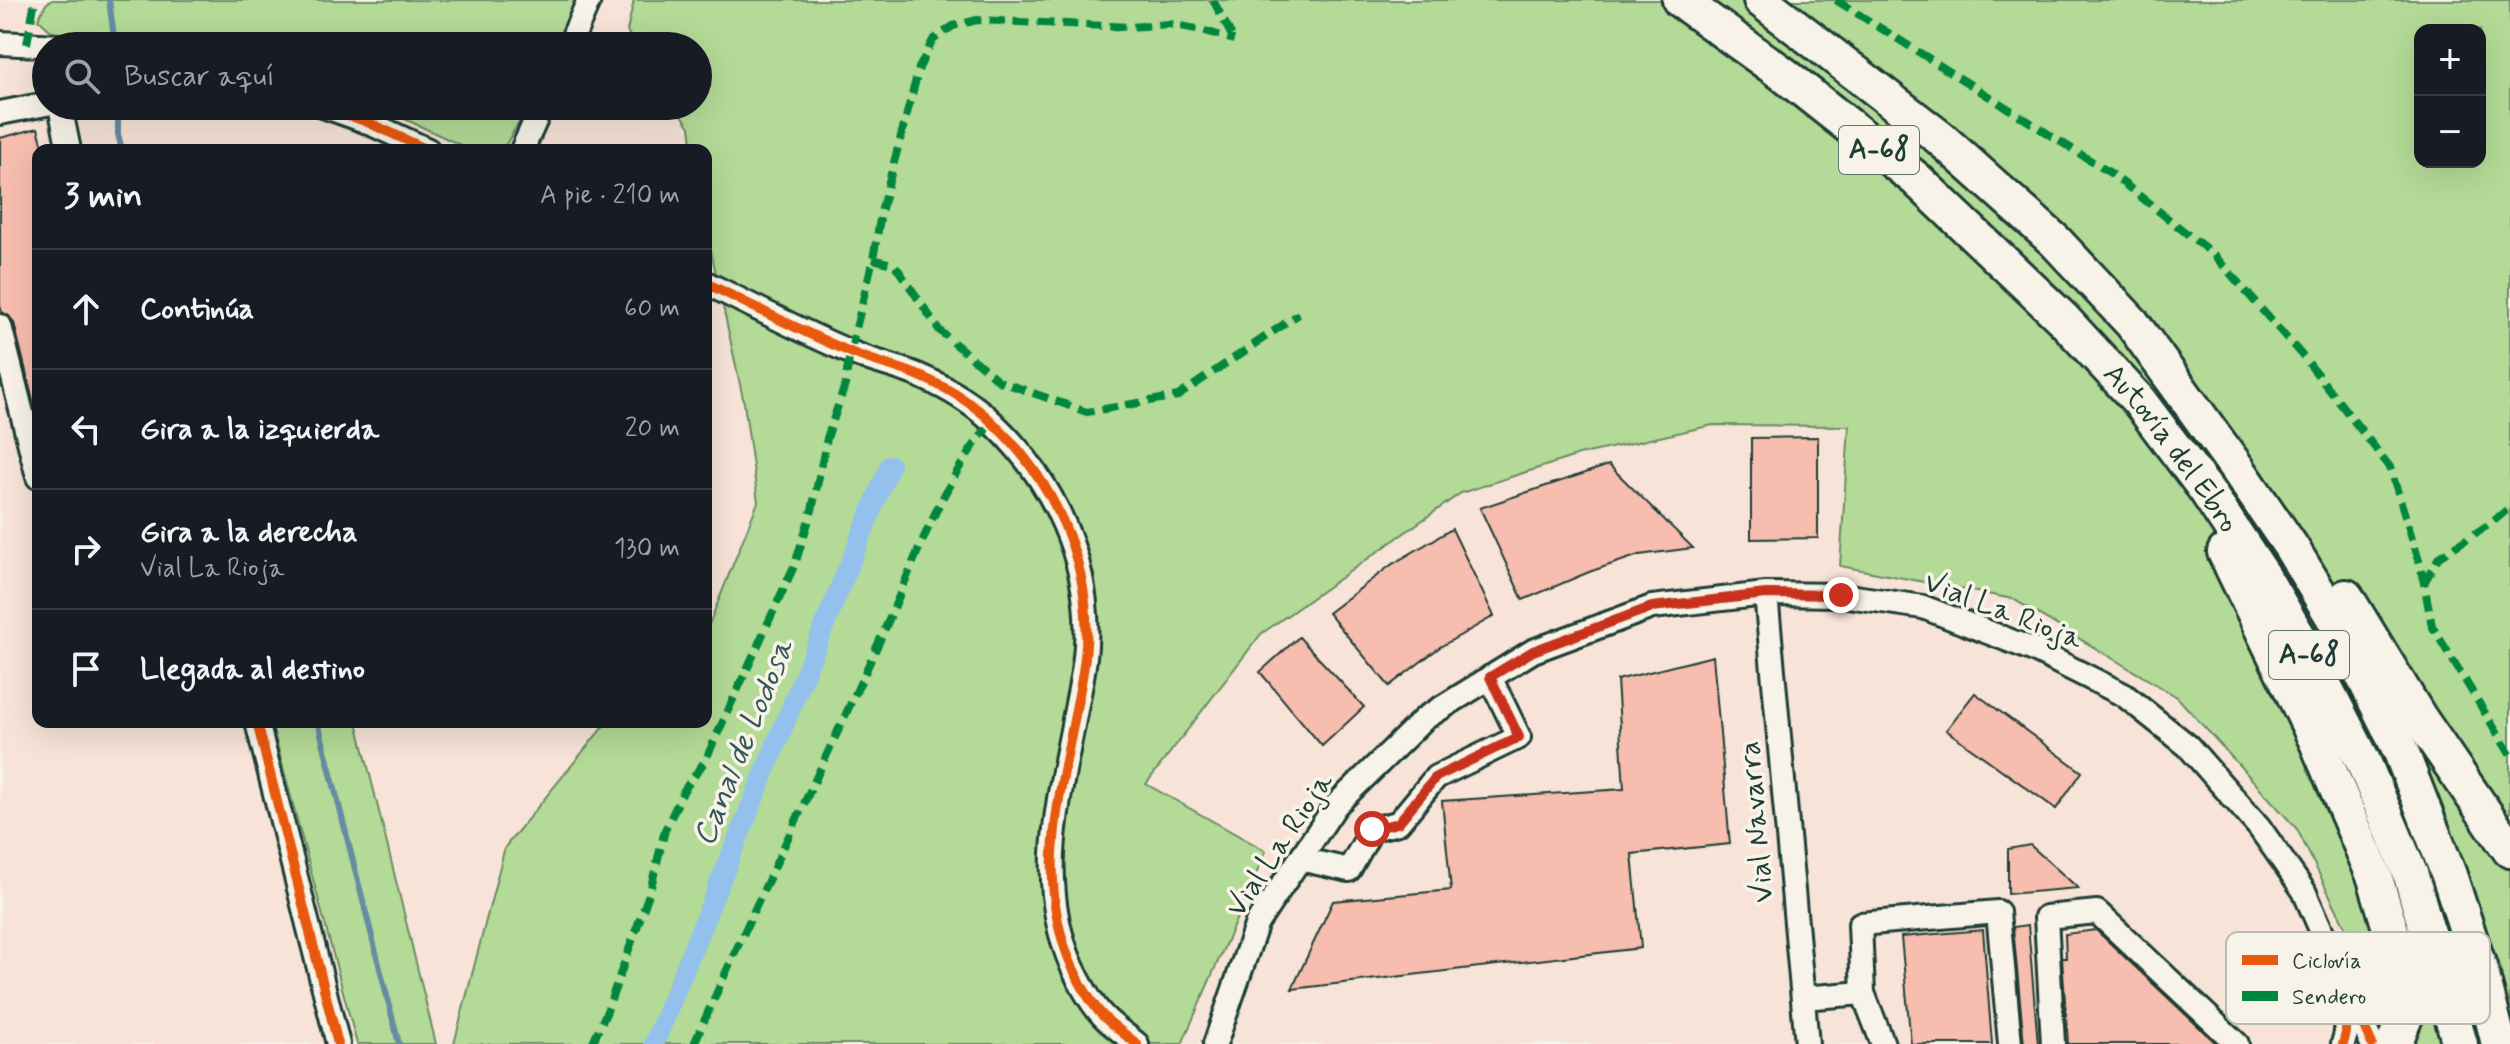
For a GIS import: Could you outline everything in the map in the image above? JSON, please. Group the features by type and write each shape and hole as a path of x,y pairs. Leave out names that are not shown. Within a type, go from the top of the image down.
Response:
{"highway":[{"name":"Autovía del Ebro","path":"1680,0 1782,73 1916,179 2063,319 2139,401 2206,490 2261,573 2305,648 2363,761 2411,876 2427,932"},
{"name":"Autovía del Ebro","path":"1761,0 1940,138 2055,241 2132,323 2291,547 2338,625 2401,752 2468,932"},
{"path":"2063,319 2190,495 2227,556 2317,742 2375,878 2391,932"},
{"path":"2132,323 2199,387 2244,449 2323,560 2420,719 2510,850"},
{"name":"Autovía del Ebro","path":"2490,1008 2499,1044"},
{"path":"2394,1044 2402,1024"},
{"name":"Autovía del Ebro","path":"2454,1024 2460,1044"}],"street":[{"path":"575,32 589,0"},
{"path":"0,43 32,45"},
{"path":"0,113 32,107"},
{"path":"63,120 68,144"},
{"path":"362,120 415,144"},
{"path":"525,144 536,120"},
{"path":"712,286 850,353 922,377 963,400 992,422 1044,484 1079,562 1086,644 1053,834 1051,877 1056,919 1081,984 1103,1016 1137,1044"},
{"path":"0,326 32,453"},
{"name":"Vial La Rioja","path":"1215,1044 1257,923 1336,805 1425,718 1533,651 1652,607 1766,594 1841,595 1923,607 2034,650 2124,695 2188,746 2259,827 2304,891 2322,932"},
{"name":"Vial Navarra","path":"1766,594 1807,1044"},
{"path":"1300,859 1349,870 1372,829 1398,823 1436,777 1519,737 1490,677"},
{"path":"259,728 338,1044"},
{"path":"1883,1044 1863,993 1860,924 1998,912 2010,1044"},
{"path":"2053,1044 2046,917 2097,912 2237,1044"},
{"path":"1803,998 1863,993"},
{"path":"2343,1044 2346,1024"},
{"name":"Vial La Rioja","path":"2363,1024 2372,1044"}],"shaded area":[{"path":"0,0 634,0 628,32 32,32 32,120 685,120 690,127 692,144 32,144 32,728 273,728 357,1044 0,1044"},
{"path":"712,256 744,403 758,502 712,617"},
{"path":"1713,425 1849,426 1840,566 2013,599 2177,697 2297,829 2348,932 2226,932 2226,1024 2381,1024 2384,1044 1182,1044 1266,851 1145,784 1261,634 1461,493 1612,445"},
{"path":"358,728 602,728 505,847 454,1044 436,1044"}],"green space":[{"path":"52,0 575,0 561,32 52,32 38,19 46,4"},
{"path":"634,0 2510,0 2510,1044 2384,1044 2381,1024 2490,1024 2490,932 2348,932 2297,829 2177,697 2013,599 1840,566 1849,426 1713,425 1579,455 1461,493 1261,634 1146,784 1266,851 1182,1044 454,1044 505,847 602,728 712,728 712,617 758,502 744,403 712,256 712,144 692,144 690,127 685,120 712,120 712,32 627,31"},
{"path":"407,120 521,120 506,144 458,144"},
{"path":"273,728 358,728 436,1044 357,1044"}],"building":[{"path":"38,128 42,144 32,144 32,396 14,323 0,306 0,138"},
{"path":"1818,437 1818,538 1751,539 1751,438"},
{"path":"1609,465 1693,548 1639,555 1523,600 1480,508"},
{"path":"1452,529 1494,616 1440,647 1389,686 1328,613 1391,565"},
{"path":"1299,637 1364,707 1322,746 1260,672"},
{"path":"1713,656 1730,844 1632,854 1641,948 1292,989 1333,901 1451,890 1442,801 1624,789 1617,680"},
{"path":"1975,693 2082,772 2056,809 1946,730"},
{"path":"2030,845 2078,888 2008,894 2008,849"},
{"path":"2028,925 2038,1044 2024,1044 2013,927"},
{"path":"1983,930 1992,1044 1911,1044 1901,937"},
{"path":"2096,930 2217,1044 2068,1044 2062,958 2066,958 2065,934"}],"waterway":[{"path":"109,0 113,32"},
{"path":"118,120 120,144"},
{"name":"Canal de Lodosa","path":"654,1044 890,465"},
{"path":"320,728 399,1044"}],"marked path":[{"path":"27,44 35,0"},
{"path":"1213,0 1234,40"},
{"path":"1836,0 2112,174 2214,255 2306,360 2390,467 2421,567 2432,626 2510,754"},
{"path":"592,1044 650,891 665,830 684,790 705,761 795,564 812,510 827,438 845,385 882,208 919,68 933,40 953,26 977,20 1130,27 1169,24 1234,40"},
{"path":"873,259 895,265 940,331 999,381 1087,412 1178,396 1299,314"},
{"path":"694,1044 879,642 928,528 957,472 992,422"},
{"path":"2424,583 2439,557 2510,507"}],"cycle path":[{"path":"362,120 415,144"},
{"path":"712,286 794,327 866,358 913,373 960,397 986,416 1014,445 1050,496 1075,553 1086,614 1084,667 1054,836 1054,901 1072,966 1086,993 1104,1017 1137,1044"},
{"path":"259,728 338,1044"},
{"path":"2343,1044 2346,1024"},
{"path":"2363,1024 2372,1044"}],"route":[{"path":"1372,829 1398,823 1436,777 1519,737 1490,677 1533,651 1652,607 1766,594 1841,595"}]}
